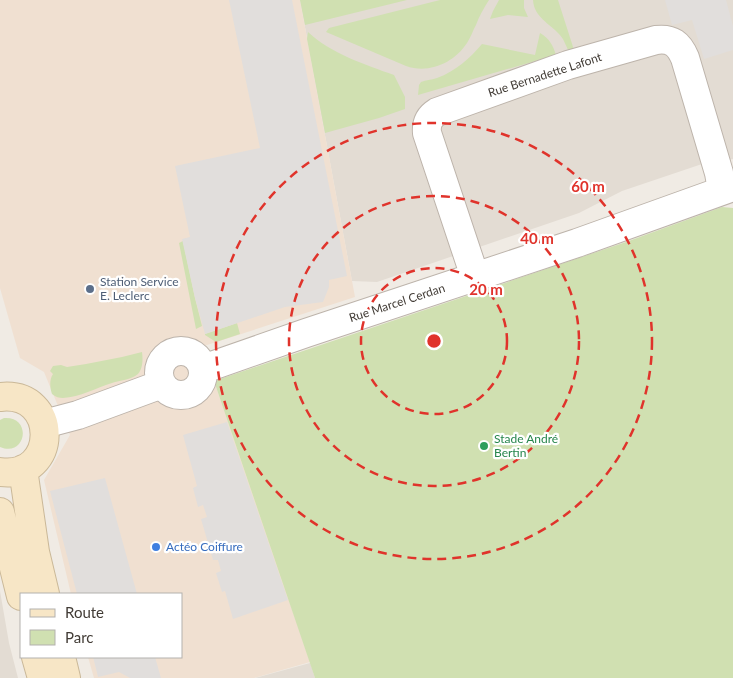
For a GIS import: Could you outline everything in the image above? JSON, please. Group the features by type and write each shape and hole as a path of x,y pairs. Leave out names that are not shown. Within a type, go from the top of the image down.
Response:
{"main road":[{"path":"1,393 28,402 38,412 44,424 45,438 42,451 34,462 12,471 46,593"},
{"path":"0,512 20,593"},
{"path":"36,658 42,678"},
{"path":"61,658 66,678"}],"street":[{"name":"Rue Bernadette Lafont","path":"475,276 427,133 426,126 428,120 437,112 559,68 656,40 670,40 676,44 682,50 685,58 719,173 728,188"},
{"name":"Rue Marcel Cerdan","path":"44,424 78,415 162,384 159,370 162,362 171,353 182,351 189,353 200,363 202,370 315,330 577,243 728,188"}],"shaded area":[{"path":"0,0 300,0 355,297 204,346 214,381 310,662 254,678 94,678 88,658 182,658 182,593 71,593 44,480 70,435 44,372 20,358 0,288"},
{"path":"229,0 292,0 347,276 329,280 329,287 323,302 285,307 205,334 182,239 190,237 175,166 260,148"},
{"path":"300,0 733,0 733,159 705,163 622,191 579,213 377,282 352,281"},
{"path":"665,0 726,0 733,26 733,50 704,59 692,20 672,25"},
{"path":"227,422 288,600 233,619 225,591 222,592 216,573 221,571 218,560 213,560 201,519 207,517 203,505 198,507 193,488 197,486 183,435"},
{"path":"105,478 137,593 77,593 50,491"},
{"path":"0,591 9,643 18,678 0,678"},
{"path":"93,658 155,658 161,678 130,678 119,672 98,677"},
{"path":"310,663 315,678 255,678"}],"green space":[{"path":"300,0 407,0 305,25"},
{"path":"440,0 489,0 462,50 448,61 432,68 423,69 406,66 326,32 329,28"},
{"path":"499,0 524,0 524,8 528,17 508,15 490,19"},
{"path":"533,0 558,0 574,50 569,52 561,36 536,11"},
{"path":"308,32 337,52 360,63 394,75 405,97 405,109 325,133 307,39"},
{"path":"540,33 550,42 556,55 418,95 421,82 450,72 467,60 482,44 535,55"},
{"name":"Stade André Bertin","path":"722,207 733,208 733,678 315,678 214,381 626,242"},
{"path":"183,241 202,326 196,329 179,243"},
{"path":"237,323 240,334 216,342 205,335 205,334"},
{"path":"142,352 141,369 132,378 69,397 60,398 52,394 50,384 53,374 50,371 53,366 61,365 67,367"},
{"path":"4,418 13,419 19,423 22,429 23,436 20,442 16,447 9,449 0,447 0,420"}],"place":[{"name":"Station Service E. Leclerc","path":"90,289"},
{"name":"Stade André Bertin","path":"484,446"},
{"name":"Actéo Coiffure","path":"156,547"}]}
